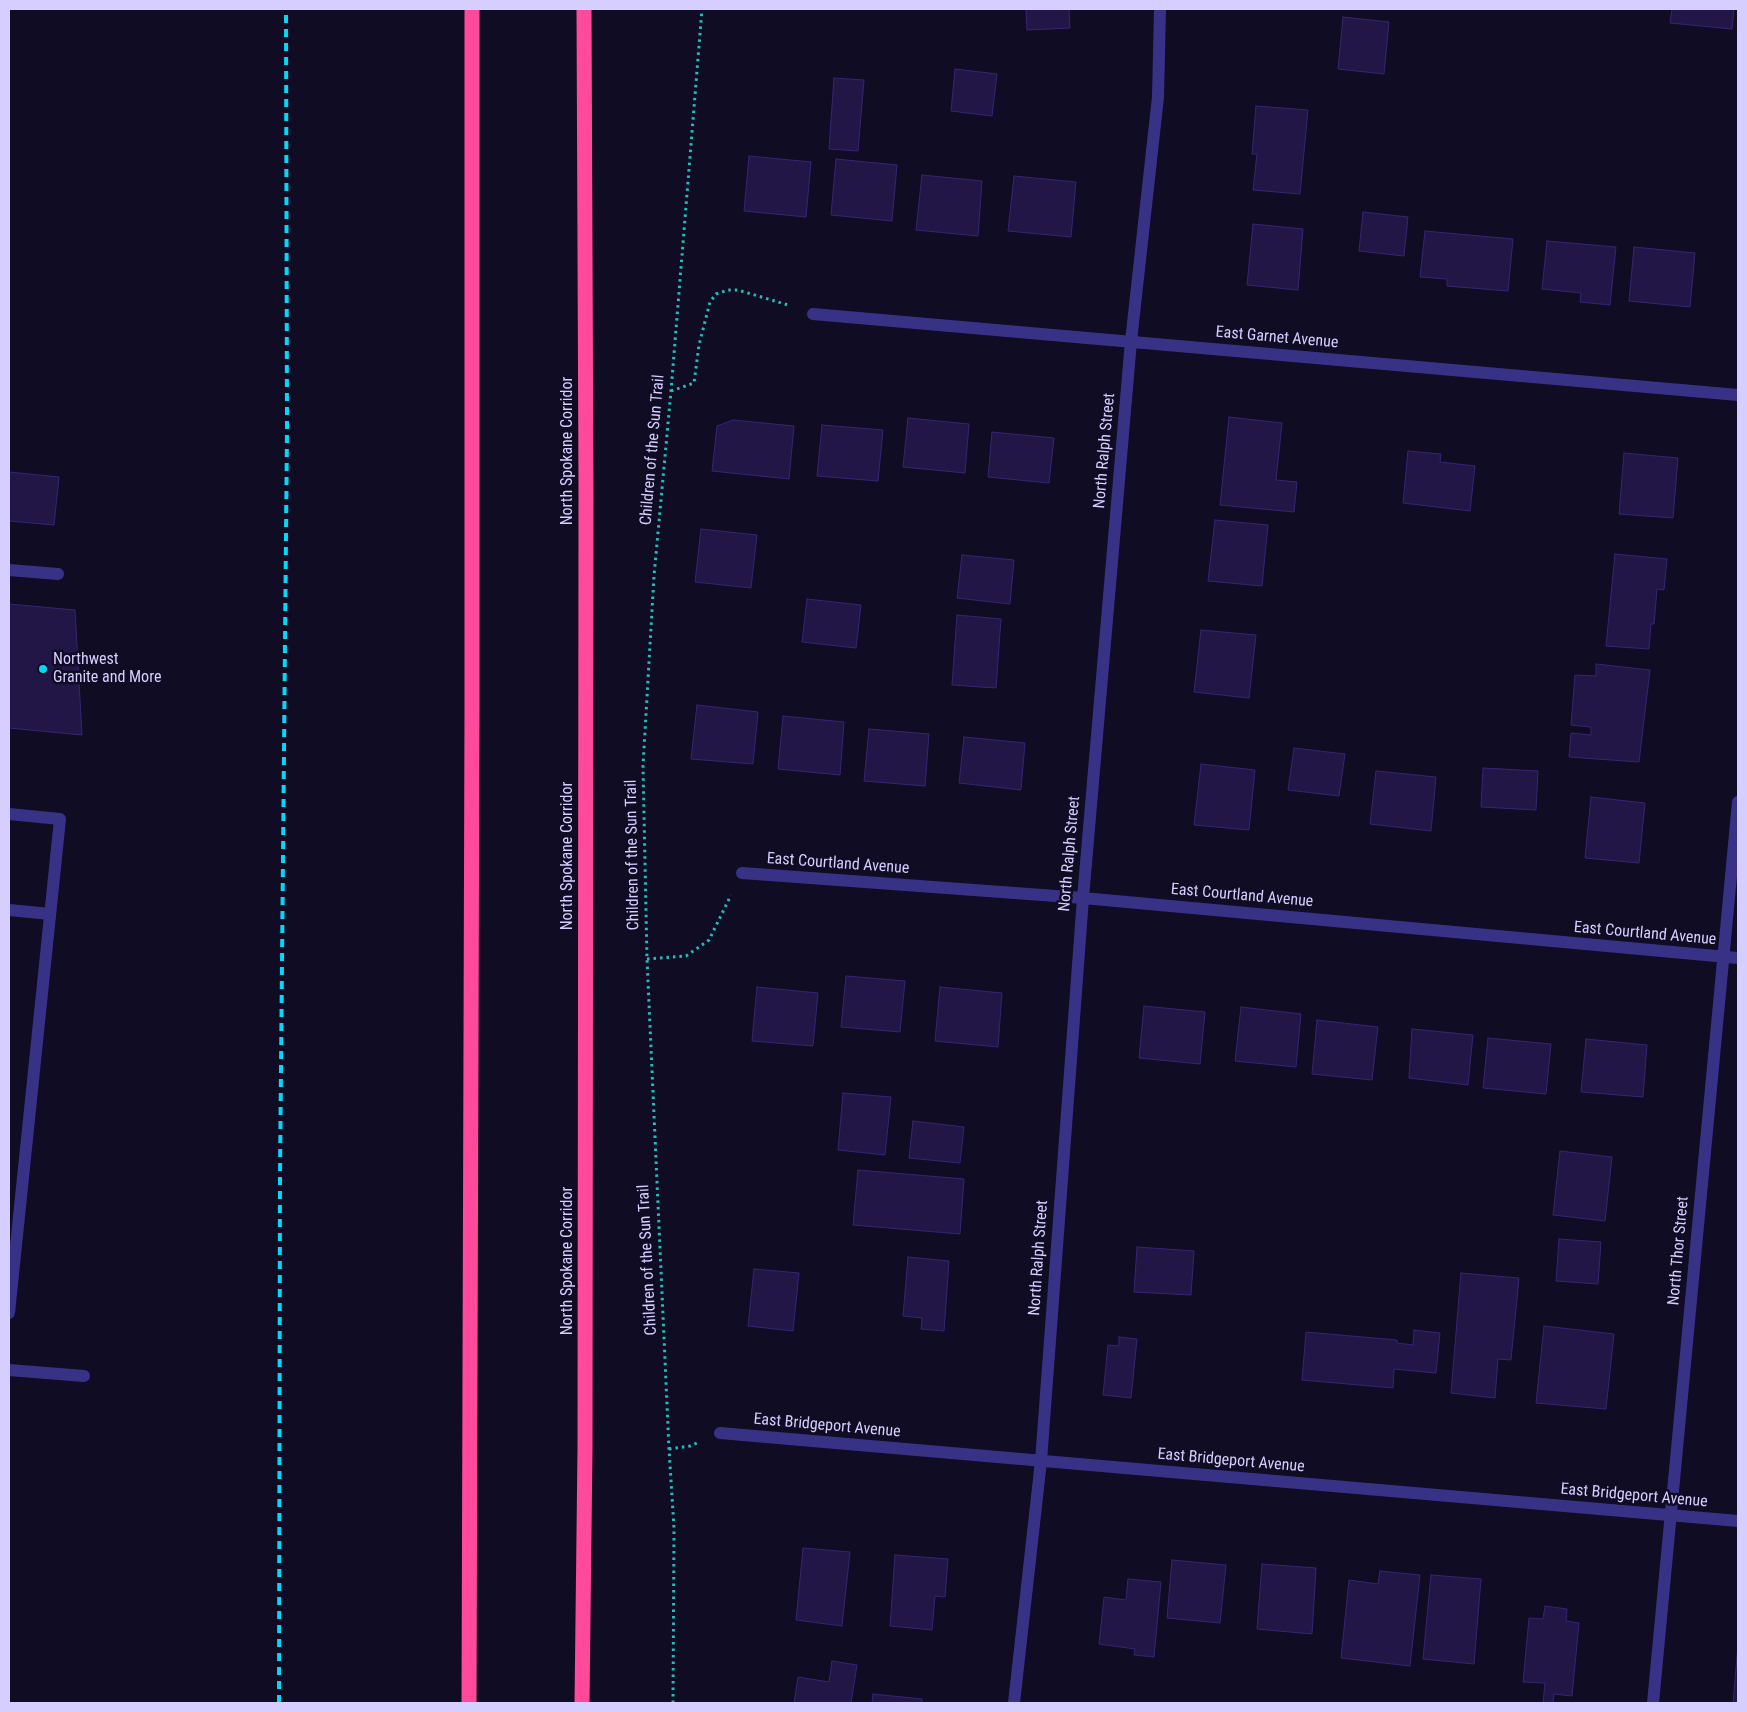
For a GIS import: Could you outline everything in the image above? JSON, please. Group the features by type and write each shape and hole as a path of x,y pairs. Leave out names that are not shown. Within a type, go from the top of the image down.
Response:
{"highway":[{"path":"469,1703 472,9"},
{"name":"North Spokane Corridor","path":"582,1703 585,1409 586,473 584,9"}],"street":[{"name":"North Ralph Street","path":"1014,1703 1041,1461 1083,898 1130,341 1158,97 1160,9"},
{"name":"East Garnet Avenue","path":"814,314 1738,395"},
{"path":"9,570 58,574"},
{"name":"North Thor Street","path":"1653,1703 1738,802"},
{"path":"9,814 60,819 10,1282 9,1313"},
{"name":"East Courtland Avenue","path":"742,873 1083,898 1738,958"},
{"path":"9,910 50,914"},
{"path":"9,1370 84,1376"},
{"name":"East Bridgeport Avenue","path":"720,1433 1738,1521"}],"path":[{"name":"Children of the Sun Trail","path":"673,1703 674,1528 647,959 643,766 654,576 702,9"},
{"path":"671,391 694,383 699,345 710,302 716,294 728,290 738,290 814,314"},
{"path":"647,959 686,956 709,940 742,873"}],"building":[{"path":"1026,9 1069,9 1070,28 1027,30"},
{"path":"1672,9 1734,9 1732,29 1670,23"},
{"path":"1343,17 1389,22 1384,74 1338,69"},
{"path":"955,69 997,74 992,116 951,111"},
{"path":"834,78 864,80 858,151 829,149"},
{"path":"1256,106 1308,110 1300,194 1253,190 1257,154 1252,154"},
{"path":"749,156 811,162 806,217 744,211"},
{"path":"836,159 897,165 892,221 831,215"},
{"path":"922,175 982,181 978,236 916,230"},
{"path":"1014,176 1076,182 1071,237 1008,231"},
{"path":"1363,212 1408,217 1404,256 1359,251"},
{"path":"1253,224 1303,229 1298,290 1247,285"},
{"path":"1425,231 1513,239 1508,291 1447,286 1447,279 1420,277"},
{"path":"1547,241 1616,247 1610,305 1580,302 1581,293 1542,289"},
{"path":"1634,247 1695,253 1690,307 1629,301"},
{"path":"1229,417 1282,423 1276,480 1297,482 1294,512 1220,505"},
{"path":"908,418 969,424 965,473 903,467"},
{"path":"733,420 794,426 789,479 712,471 717,426"},
{"path":"822,425 883,430 878,481 817,476"},
{"path":"992,432 1054,438 1049,483 988,477"},
{"path":"1408,451 1441,454 1440,462 1475,466 1470,511 1403,503"},
{"path":"1624,453 1678,458 1673,518 1619,514"},
{"path":"9,472 59,477 54,525 9,521"},
{"path":"1215,520 1268,525 1262,586 1208,581"},
{"path":"701,529 757,535 751,588 695,582"},
{"path":"1615,554 1667,559 1664,590 1657,589 1654,624 1651,624 1649,649 1606,646"},
{"path":"962,555 1014,560 1010,604 957,598"},
{"path":"807,599 861,605 856,648 802,642"},
{"name":"Northwest Granite and More","path":"9,604 75,610 82,735 9,728"},
{"path":"957,615 1001,619 996,688 952,685"},
{"path":"1201,630 1256,635 1249,698 1194,692"},
{"path":"1596,664 1650,670 1639,762 1569,757 1571,733 1591,735 1591,727 1571,725 1575,675 1596,676"},
{"path":"697,705 758,712 753,764 691,759"},
{"path":"783,716 844,722 840,775 778,769"},
{"path":"869,729 929,734 925,786 864,781"},
{"path":"964,737 1025,743 1021,790 959,783"},
{"path":"1294,748 1345,754 1339,796 1288,790"},
{"path":"1201,764 1255,770 1249,830 1194,825"},
{"path":"1483,768 1538,771 1536,810 1481,807"},
{"path":"1376,771 1436,777 1431,831 1370,824"},
{"path":"1591,797 1645,803 1639,863 1585,858"},
{"path":"846,976 905,981 900,1032 841,1027"},
{"path":"757,987 818,993 813,1046 752,1041"},
{"path":"940,987 1002,993 998,1047 935,1041"},
{"path":"1144,1006 1205,1012 1200,1064 1139,1058"},
{"path":"1241,1007 1301,1014 1296,1067 1235,1061"},
{"path":"1317,1020 1378,1027 1372,1080 1312,1074"},
{"path":"1412,1029 1473,1035 1468,1085 1409,1078"},
{"path":"1488,1038 1551,1044 1546,1094 1483,1088"},
{"path":"1586,1039 1647,1045 1643,1097 1581,1092"},
{"path":"843,1093 891,1097 885,1155 838,1150"},
{"path":"913,1121 964,1127 960,1163 909,1158"},
{"path":"1560,1151 1612,1157 1605,1221 1553,1215"},
{"path":"858,1170 964,1179 960,1234 853,1225"},
{"path":"1559,1239 1601,1242 1598,1284 1556,1281"},
{"path":"1137,1247 1194,1251 1191,1295 1134,1292"},
{"path":"908,1257 949,1261 944,1331 921,1329 922,1318 903,1316"},
{"path":"754,1269 799,1273 793,1331 748,1326"},
{"path":"1461,1273 1519,1278 1511,1360 1498,1359 1495,1398 1451,1393"},
{"path":"1544,1326 1614,1334 1606,1409 1536,1403"},
{"path":"1414,1330 1440,1333 1436,1373 1394,1369 1393,1388 1302,1380 1306,1332 1397,1340 1397,1343 1413,1345"},
{"path":"1119,1337 1137,1339 1131,1398 1103,1395 1108,1345 1119,1346"},
{"path":"803,1548 850,1552 842,1626 796,1620"},
{"path":"895,1555 948,1559 945,1597 935,1596 932,1630 890,1626"},
{"path":"1172,1560 1226,1565 1220,1623 1167,1618"},
{"path":"1262,1564 1316,1568 1312,1634 1257,1629"},
{"path":"1380,1571 1420,1575 1410,1666 1341,1658 1349,1580 1378,1584"},
{"path":"1431,1575 1481,1579 1474,1664 1423,1659"},
{"path":"1128,1579 1161,1582 1154,1657 1134,1655 1135,1649 1099,1644 1104,1597 1126,1600"},
{"path":"1545,1606 1567,1609 1566,1621 1579,1623 1572,1696 1554,1694 1553,1703 1543,1703 1545,1683 1523,1682 1529,1618 1543,1619"},
{"path":"1738,1645 1738,1703 1733,1703"},
{"path":"832,1661 857,1665 851,1703 794,1703 798,1677 829,1682"},
{"path":"873,1694 922,1699 922,1703 872,1703"}],"railway":[{"path":"279,1703 280,1176 287,430 286,9"}],"place":[{"name":"Northwest Granite and More","path":"43,669"}]}
